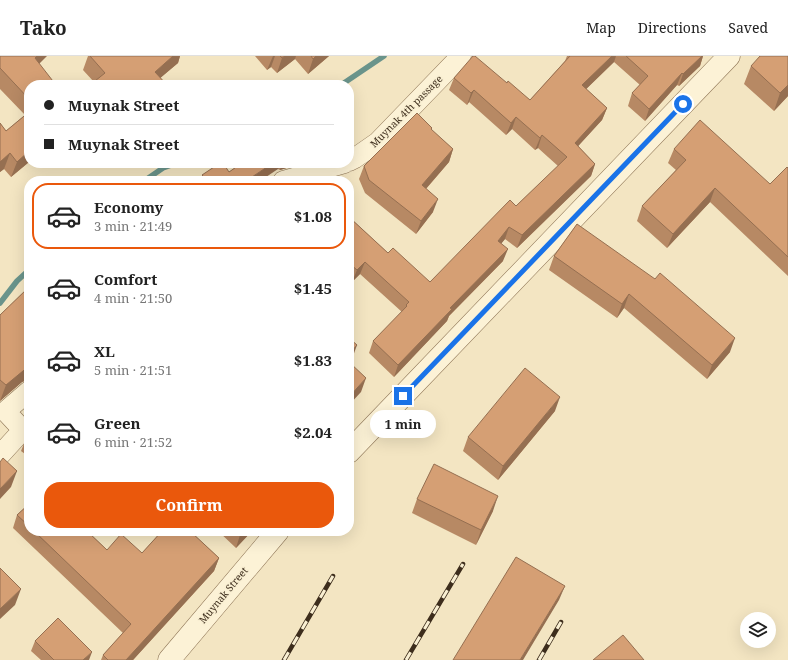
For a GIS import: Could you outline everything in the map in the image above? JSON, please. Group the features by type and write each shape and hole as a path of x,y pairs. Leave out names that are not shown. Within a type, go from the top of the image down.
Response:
{"street":[{"name":"Muynak 4th passage","path":"354,158 378,142 461,56"},
{"path":"354,447 729,56"},
{"path":"300,176 328,168"},
{"path":"0,455 21,432 21,428 8,414 8,409 24,395"},
{"name":"Muynak Street","path":"169,660 274,536"}],"building":[{"path":"0,56 37,56 35,58 52,80 24,80 24,94 0,68"},
{"path":"90,56 173,56 155,72 162,80 96,80 105,73"},
{"path":"473,56 475,56 530,100 570,56 612,56 582,85 607,108 575,143 595,164 522,235 509,227 498,241 508,249 450,308 452,309 398,365 373,341 407,306 406,305 409,302 365,262 357,270 354,267 354,222 388,253 393,248 430,282 510,200 516,206 567,157 542,135 540,138 516,117 511,123 474,90 471,93 454,78"},
{"path":"626,56 702,56 683,74 682,73 649,109 632,93 648,76"},
{"path":"760,56 788,56 788,85 780,93 751,66"},
{"path":"417,113 432,128 431,129 453,149 422,185 438,199 421,221 369,180 364,166"},
{"path":"24,116 24,156 17,162 10,153 0,162 0,123 6,131"},
{"path":"700,120 770,184 787,167 788,168 788,257 715,188 673,234 642,206 686,160 674,149"},
{"path":"212,168 226,168 229,172 235,168 266,168 254,176 202,175"},
{"path":"577,224 655,279 660,273 735,338 712,365 629,294 622,304 554,256"},
{"path":"24,292 24,370 6,385 0,380 0,315"},
{"path":"354,367 366,378 354,391"},
{"path":"525,368 560,397 503,466 468,437"},
{"path":"3,458 17,471 0,489 0,462"},
{"path":"434,464 498,496 481,530 417,499"},
{"path":"24,509 24,521 17,515"},
{"path":"39,536 92,536 107,550 119,536 123,536 142,553 157,536 195,536 219,558 126,660 108,660 103,655 131,624"},
{"path":"516,557 565,586 520,660 453,660"},
{"path":"0,568 21,589 0,609"},
{"path":"58,618 92,652 83,660 54,660 35,641"},
{"path":"623,635 644,660 593,660"}],"waterway":[{"path":"348,80 384,56"},
{"path":"151,176 163,168"},
{"path":"0,303 17,281 24,275"}],"railway":[{"path":"406,660 463,564"},
{"path":"284,660 333,576"},
{"path":"539,660 561,622"}],"route":[{"path":"403,396 683,104"}]}
